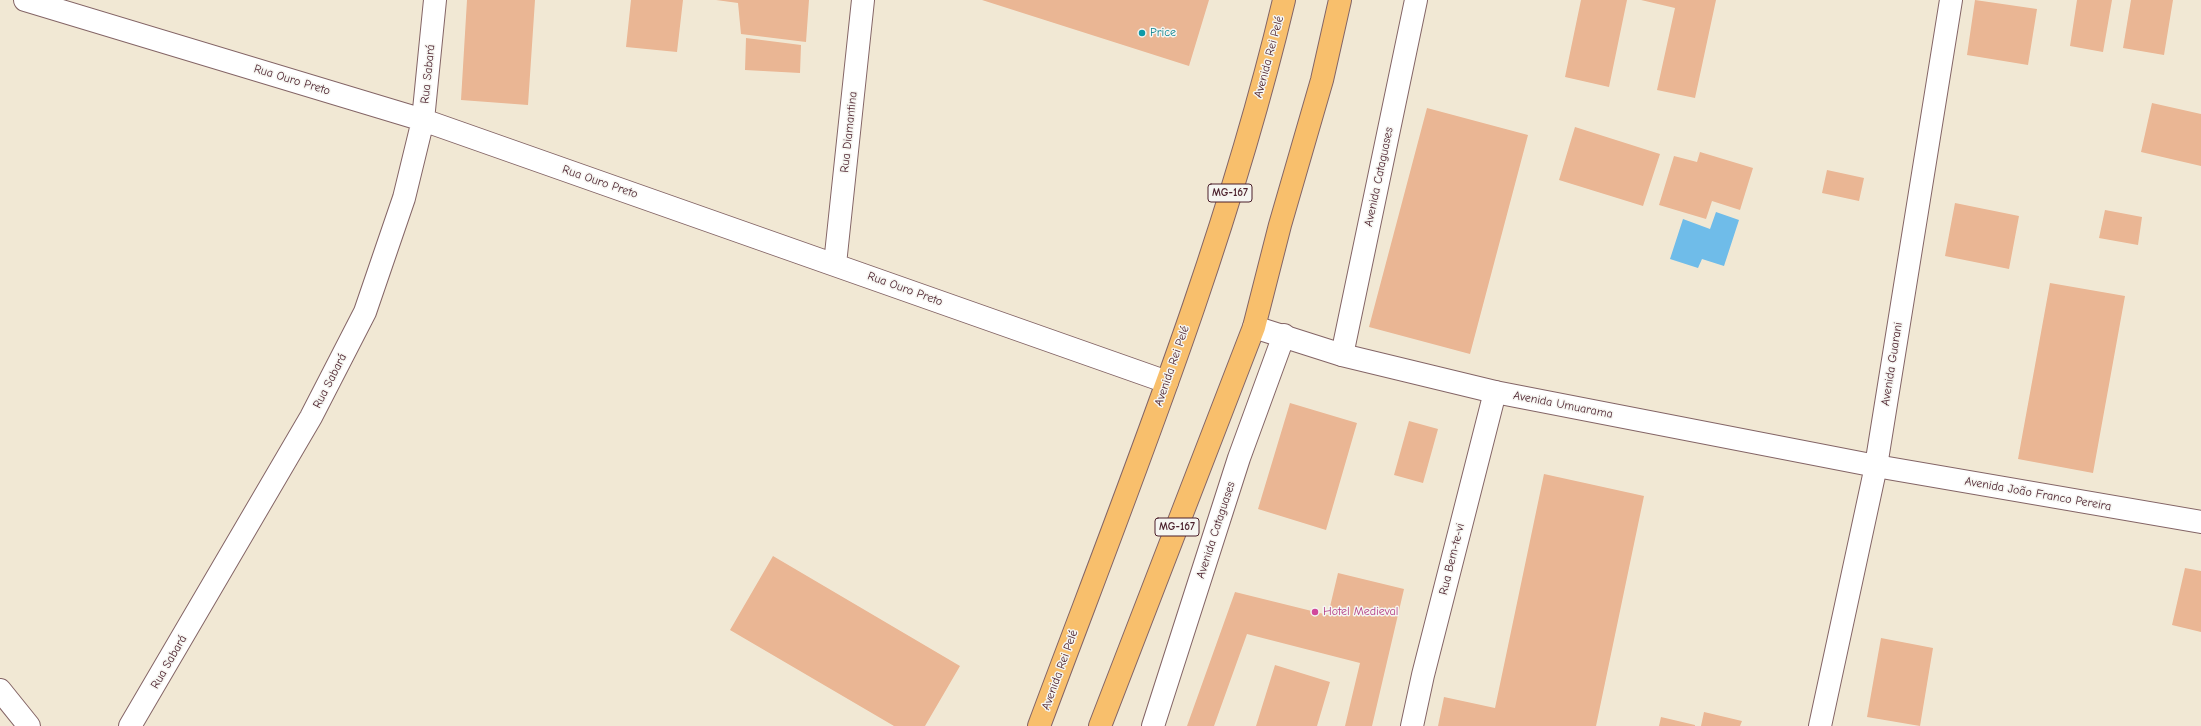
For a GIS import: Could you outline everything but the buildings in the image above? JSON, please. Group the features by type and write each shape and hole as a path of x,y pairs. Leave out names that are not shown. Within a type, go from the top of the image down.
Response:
{"main road":[{"name":"Avenida Rei Pelé","path":"1039,726 1167,382 1222,221 1270,62 1284,0"},
{"name":"MG-167","path":"1100,726 1254,327 1280,225 1322,80 1340,0"}],"street":[{"name":"Rua Ouro Preto","path":"26,0 423,120 1167,382"},
{"name":"Rua Sabará","path":"130,726 307,424 365,312 404,198 423,120 435,0"},
{"name":"Rua Diamantina","path":"835,264 863,0"},
{"name":"Avenida Cataguases","path":"1342,355 1416,0"},
{"name":"Avenida Guarani","path":"1820,726 1876,466 1951,0"},
{"name":"Avenida Umuarama","path":"1254,327 1342,355 1495,392 1876,466"},
{"name":"Avenida Cataguases","path":"1153,726 1239,458 1284,336"},
{"name":"Rua Bem-te-vi","path":"1412,726 1423,675 1495,392"},
{"name":"Avenida João Franco Pereira","path":"1876,466 2201,522"},
{"path":"0,690 29,726"}],"water":[{"path":"1716,212 1739,220 1724,266 1702,259 1698,268 1670,259 1683,219 1710,229"}],"place":[{"name":"Price","path":"1142,33"},
{"name":"Hotel Medieval","path":"1315,612"}]}
